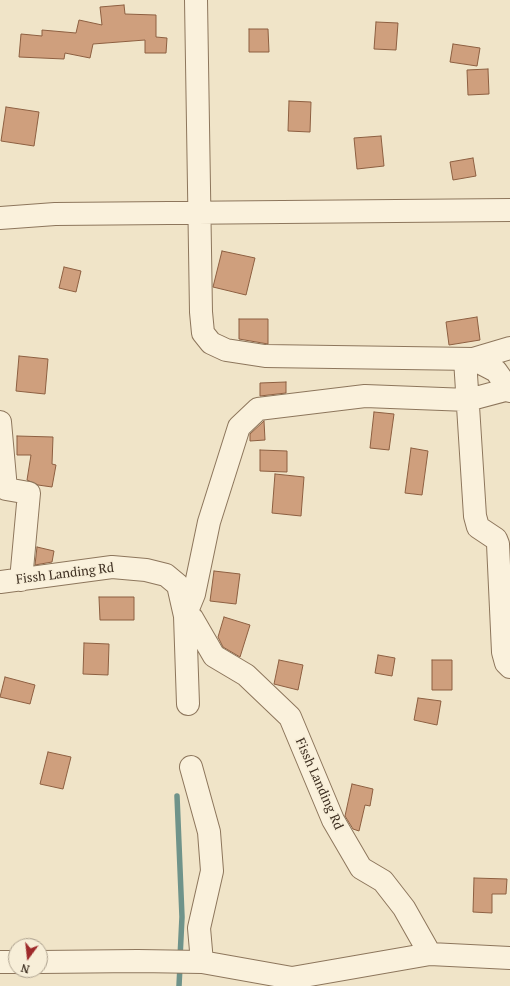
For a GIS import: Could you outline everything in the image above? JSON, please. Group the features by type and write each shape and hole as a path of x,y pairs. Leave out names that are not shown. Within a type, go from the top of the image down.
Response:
{"street":[{"path":"196,0 201,312 203,333 210,343 226,350 265,356 469,359 510,348"},
{"path":"0,218 55,214 510,210"},
{"path":"188,704 185,616 194,594 208,522 239,427 258,409 365,396 468,400 510,390 496,371 469,359"},
{"path":"469,359 468,400 475,516 478,526 496,539 498,544 503,652 506,663 510,667"},
{"path":"0,422 6,489 29,494 10,581"},
{"name":"Fissh Landing Rd","path":"10,581 112,567 166,575 178,586 185,616 192,618 214,656 246,675 290,717 333,820 361,868 383,881 388,887 404,908 430,954"},
{"path":"191,767 209,832 212,871 200,928 202,962"},
{"path":"48,962 138,960 202,962 292,978 430,954 510,958"}],"building":[{"path":"124,5 125,14 156,15 156,37 167,38 166,53 145,53 145,40 93,44 90,58 65,53 64,59 19,57 21,34 42,36 42,30 76,33 79,20 102,25 100,7"},
{"path":"376,22 398,23 396,50 374,49"},
{"path":"249,29 268,29 269,52 249,52"},
{"path":"453,44 480,48 477,66 450,62"},
{"path":"488,69 489,94 468,95 467,70"},
{"path":"289,101 311,102 310,132 288,131"},
{"path":"6,107 39,112 34,146 1,141"},
{"path":"381,136 384,166 357,169 354,138"},
{"path":"473,158 476,176 453,180 450,162"},
{"path":"222,251 255,258 246,295 213,287"},
{"path":"64,267 81,271 76,292 59,288"},
{"path":"477,317 480,340 449,345 446,322"},
{"path":"239,319 268,319 268,344 239,339"},
{"path":"19,356 48,359 45,394 16,391"},
{"path":"286,382 286,393 260,396 260,383"},
{"path":"374,412 394,414 389,450 370,448"},
{"path":"264,421 265,440 250,441 250,434"},
{"path":"17,436 53,437 52,464 56,465 52,487 38,485 27,480 31,455 17,455"},
{"path":"411,448 428,451 422,495 405,493"},
{"path":"260,450 287,451 287,472 260,471"},
{"path":"275,474 304,477 301,516 272,513"},
{"path":"37,547 54,551 52,562 35,565"},
{"path":"214,571 240,574 236,604 210,601"},
{"path":"99,597 134,597 134,620 100,620"},
{"path":"224,617 250,625 240,657 223,647 218,637"},
{"path":"84,643 109,644 108,675 83,674"},
{"path":"378,655 395,658 392,676 375,673"},
{"path":"279,660 303,665 298,690 274,684"},
{"path":"432,660 452,660 452,690 432,690"},
{"path":"5,677 35,685 30,704 0,697"},
{"path":"418,698 441,701 437,725 414,720"},
{"path":"48,752 71,757 63,789 40,784"},
{"path":"352,784 373,789 370,806 365,805 359,831 353,829 345,816"},
{"path":"474,878 507,879 506,894 492,894 492,913 473,912"}],"waterway":[{"path":"177,796 182,917 180,958"},
{"path":"179,986 180,966"}]}
